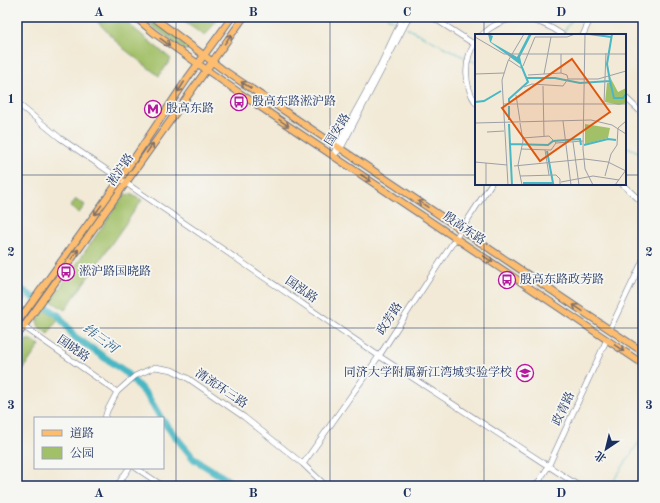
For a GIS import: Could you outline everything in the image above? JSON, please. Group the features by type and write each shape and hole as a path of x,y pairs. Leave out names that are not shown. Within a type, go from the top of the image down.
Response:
{"main road":[{"name":"殷高东路","path":"135,17 154,33 206,70 643,364"},
{"name":"殷高东路","path":"153,17 204,56 643,352"},
{"name":"淞沪路","path":"124,180 198,64 232,17"},
{"name":"淞沪路","path":"17,336 41,295 244,17"},
{"name":"淞沪路","path":"17,322 35,305"}],"street":[{"name":"国安路","path":"333,156 407,17"},
{"path":"432,17 475,43 468,56 467,74 467,82 475,101"},
{"path":"583,34 591,17"},
{"path":"483,34 498,24 518,18 540,21 561,33"},
{"path":"626,98 643,114"},
{"name":"国泓路","path":"17,103 60,138 124,180 379,356 579,486"},
{"name":"政芳路","path":"303,464 379,356 490,185"},
{"path":"623,185 643,204"},
{"path":"610,330 643,260"},
{"name":"国晓路","path":"17,322 117,392"},
{"name":"政青路","path":"536,486 548,466 607,339"},
{"name":"清流环三路","path":"105,417 117,392 128,382 145,371 155,367 163,368 189,379 244,417 303,464 326,486"},
{"path":"117,486 128,469"},
{"path":"138,469 163,486"}],"green space":[{"path":"93,17 120,17 171,59 159,76 123,48"},
{"path":"140,17 149,17 189,47 186,51"},
{"path":"177,17 219,17 205,36"},
{"path":"130,194 142,200 65,310 51,301 124,195"},
{"path":"76,199 85,205 79,213 70,207"},
{"path":"17,291 26,299 17,308"},
{"path":"44,310 59,318 48,334 39,327 37,321"},
{"path":"31,340 40,345 17,378 17,348 22,341"}],"waterway":[{"path":"387,17 398,23"},
{"path":"563,33 574,17"},
{"path":"407,28 466,58"},
{"path":"471,60 475,62"},
{"path":"626,146 643,154"},
{"name":"纬三河","path":"17,286 58,315 75,337 124,371 147,395 160,417"},
{"name":"纬三河","path":"164,422 194,459 237,486"},
{"path":"610,486 643,436"}],"place":[{"name":"殷高东路淞沪路","path":"239,102"},
{"name":"殷高东路","path":"153,109"},
{"name":"淞沪路国晓路","path":"66,272"},
{"name":"殷高东路政芳路","path":"507,280"},
{"name":"同济大学附属新江湾城实验学校","path":"525,373"}]}
